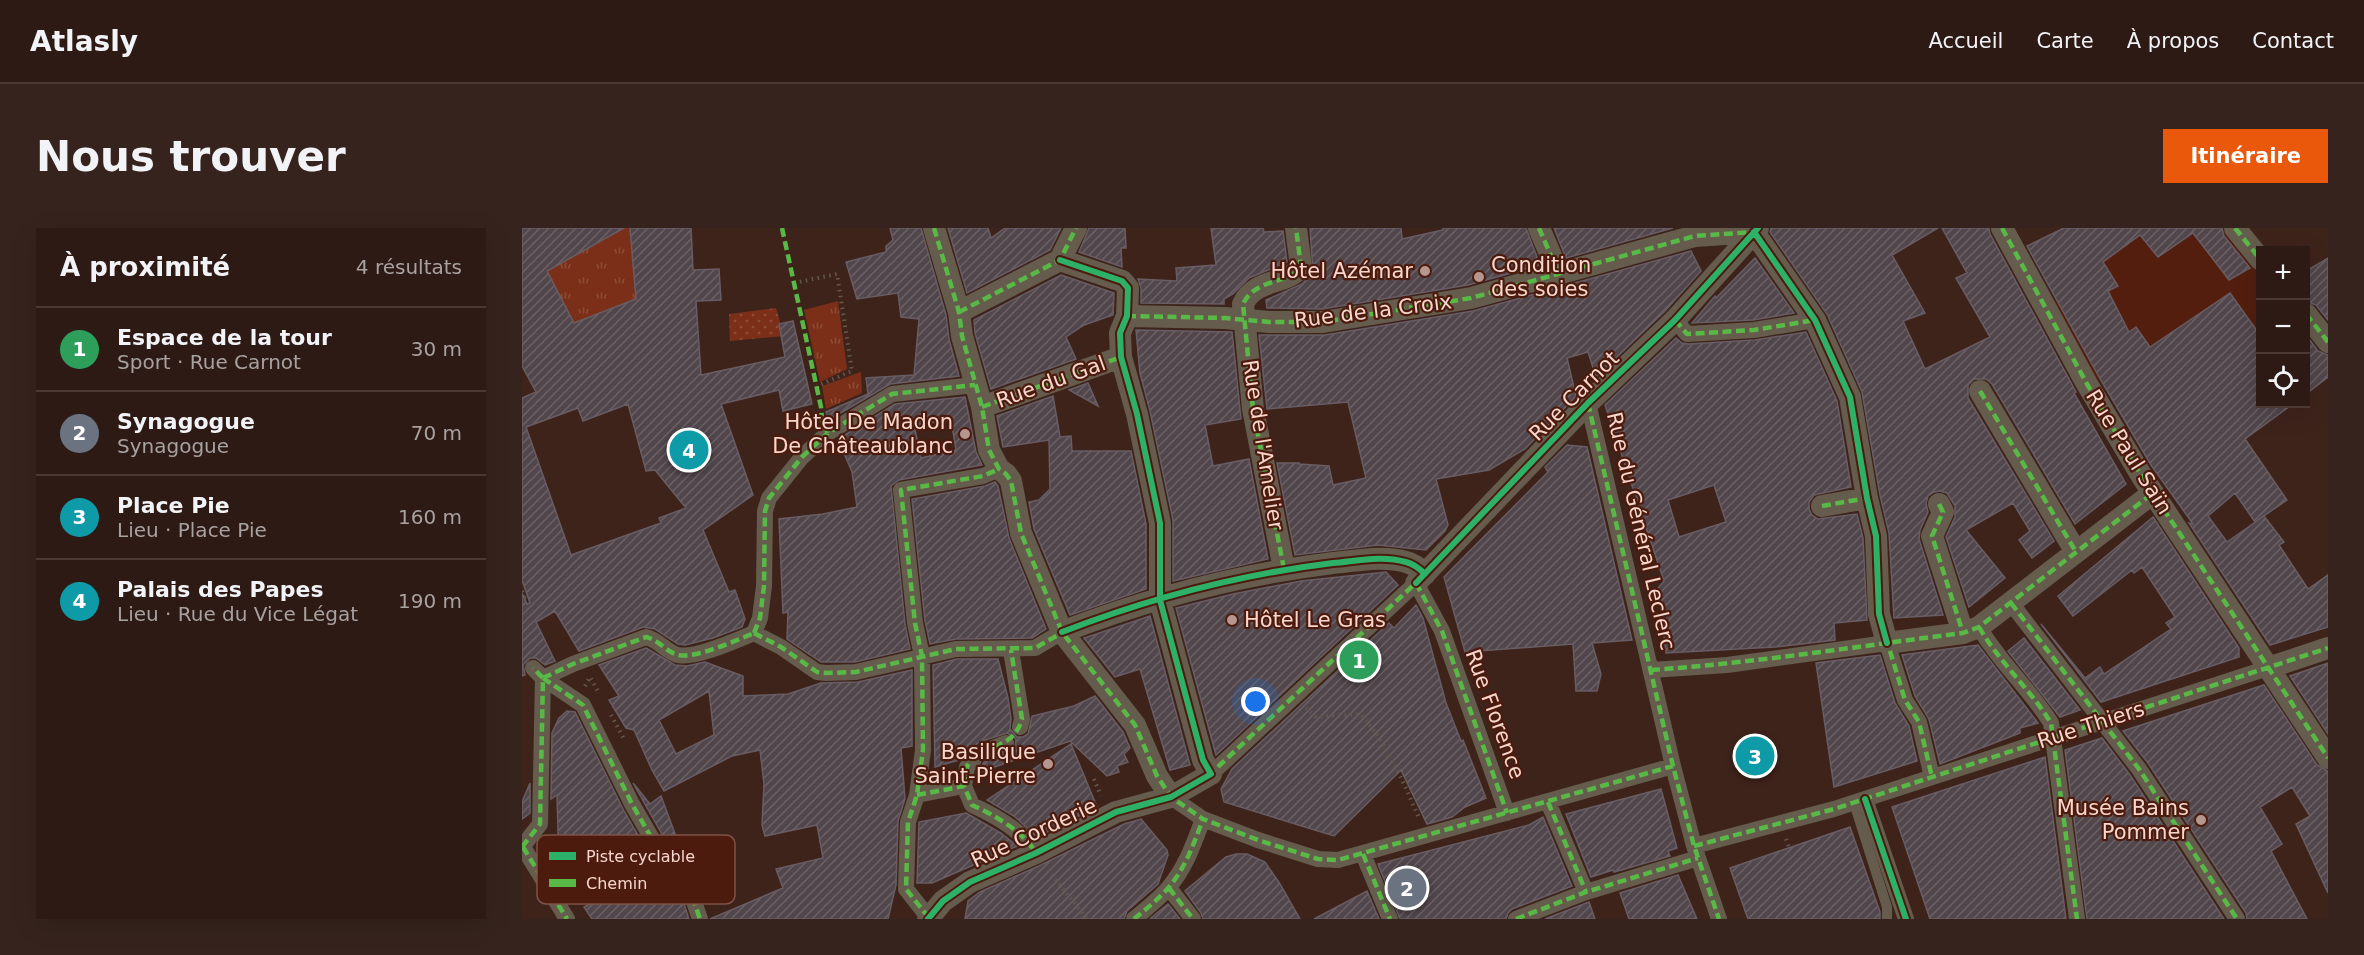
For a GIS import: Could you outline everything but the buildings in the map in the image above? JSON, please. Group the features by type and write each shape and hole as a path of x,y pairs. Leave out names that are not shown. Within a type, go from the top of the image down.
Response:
{"street":[{"path":"934,228 959,312 962,336 982,407 989,450 999,469 1011,481 1021,533 1062,632 1135,725 1157,776 1171,797 1203,819 1318,859 1338,860 1673,766"},
{"path":"959,312 1060,260 1076,228"},
{"path":"1244,321 1243,304 1247,297 1263,285 1297,272 1301,267 1296,228"},
{"path":"1539,228 1558,272"},
{"name":"Rue Paul Saïn","path":"2002,228 2087,384 2153,493 2328,758"},
{"path":"1754,229 1815,320 1850,397 1867,498 1876,536 1879,614 1905,700 1918,722 1932,777"},
{"name":"Rue de la Croix","path":"1127,316 1323,322 1471,298 1558,272 1695,236 1754,229"},
{"name":"Rue Carnot","path":"1211,774 1421,578 1588,403 1675,320 1754,229"},
{"path":"2237,229 2256,254"},
{"path":"1060,260 1122,281 1128,288 1127,316 1120,333 1121,357 1137,414 1160,523 1160,600 1203,760 1211,774"},
{"path":"2310,319 2328,342"},
{"path":"1675,320 1687,334 1754,330 1815,320"},
{"name":"Rue de l'Amelier","path":"1244,321 1253,409 1284,569"},
{"name":"Rue du Gal","path":"982,407 1121,357"},
{"path":"754,633 760,618 761,607 765,511 769,498 802,457 828,433 892,394 975,385"},
{"path":"1980,391 2076,552"},
{"name":"Rue du Général Leclerc","path":"1588,403 1673,766 1696,852 1719,919"},
{"path":"929,918 906,889 908,822 917,795 923,750 922,656 915,623 901,490 983,476 999,469"},
{"path":"1651,670 1727,665 1971,630 2011,603 2153,493"},
{"path":"1822,506 1867,498"},
{"path":"1939,504 1943,512 1932,536 1971,630 1991,648 2039,704 2051,723 2077,919"},
{"path":"538,673 573,664 646,637 654,639 679,656 691,655 754,633 781,647 817,672 855,672 956,649 1035,648 1062,632 1108,614 1284,569 1378,558 1417,566 1421,578"},
{"name":"Rue Florence","path":"1421,578 1507,813"},
{"path":"2011,603 2139,769 2237,919"},
{"name":"Rue Thiers","path":"1516,919 1696,852 1860,801 2328,648"},
{"path":"1008,650 1022,719 1020,727"},
{"path":"537,871 522,847 540,824 538,673"},
{"path":"538,673 584,705 632,804 650,835"},
{"path":"1006,743 978,756 967,767 964,786 972,805 1029,840 1036,853"},
{"name":"Rue Corderie","path":"929,918 943,901 970,882 1130,807 1171,797 1211,774"},
{"path":"917,795 964,786"},
{"path":"1860,801 1906,919"},
{"path":"1548,802 1586,892"},
{"path":"1134,919 1172,883 1190,856 1203,819"},
{"path":"1363,854 1390,919"},
{"path":"1172,883 1193,919"},
{"path":"558,904 567,919"},
{"path":"695,904 700,919"}],"lane":[{"path":"1860,801 1887,907 1887,919"}],"path":[{"path":"794,283 837,274 852,371 817,386"},
{"path":"522,591 525,597 527,596"},
{"path":"1294,697 1316,717 1359,714 1364,719 1401,776 1426,836"},
{"path":"1036,853 1087,919"}],"shaded area":[{"path":"2082,228 2226,228 2256,266 2256,356 2140,354 2097,385 2050,302 2069,289"}],"green space":[{"path":"624,228 630,228 636,299 574,323 547,271"},
{"path":"838,301 847,369 820,382 804,310"},
{"path":"776,308 784,336 730,341 729,314"},
{"path":"861,372 862,393 826,409 822,386"}],"marked path":[{"path":"782,228 821,407 822,421 828,433"},
{"path":"934,228 959,312 962,336 982,407 989,450 999,469 1011,481 1021,533 1062,632 1135,725 1157,776 1171,797 1203,819 1258,840 1318,859 1338,860 1673,766"},
{"path":"959,312 1060,260 1076,228"},
{"path":"1284,569 1253,409 1243,304 1255,290 1288,277 1301,267 1296,228"},
{"path":"1539,228 1558,272"},
{"path":"2002,228 2087,384 2141,475 2328,758"},
{"path":"2235,228 2256,254"},
{"path":"1127,316 1323,322 1471,298 1695,236 1754,232"},
{"path":"2310,319 2328,342"},
{"path":"1675,320 1687,334 1754,330 1815,320"},
{"path":"982,407 1121,357"},
{"path":"754,633 760,618 764,586 765,511 769,498 802,457 828,433 892,394 975,385"},
{"path":"1980,391 2076,552"},
{"path":"1588,403 1673,766 1694,846 1719,919"},
{"path":"929,918 906,889 908,822 917,795 923,750 922,656 915,623 901,490 983,476 999,469"},
{"path":"1651,670 1768,659 1963,633 1979,627 2153,493"},
{"path":"1822,506 1867,498"},
{"path":"1939,504 1943,512 1932,536 1963,633"},
{"path":"1208,776 1419,580"},
{"path":"1416,583 1442,631 1507,813"},
{"path":"2011,603 2139,769 2237,919"},
{"path":"1979,627 2051,723 2077,919"},
{"path":"754,633 781,647 817,672 826,673 856,672 956,649 1035,648 1067,630"},
{"path":"543,678 573,664 646,637 678,655 685,655 716,648 754,633"},
{"path":"1886,638 1905,700 1919,722 1932,777"},
{"path":"1694,846 1834,809 2328,648"},
{"path":"964,786 966,769 972,759 1011,737 1022,719 1011,650"},
{"path":"522,847 540,824 543,678 533,668"},
{"path":"543,678 583,705 650,835"},
{"path":"917,795 964,786 972,805 1016,831 1036,853"},
{"path":"1548,802 1586,892"},
{"path":"1134,919 1161,896 1175,879 1189,854 1203,819"},
{"path":"523,847 537,870"},
{"path":"1363,854 1390,919"},
{"path":"1516,919 1586,892 1698,858"},
{"path":"1169,888 1193,919"},
{"path":"558,904 567,919"},
{"path":"695,904 700,919"}],"cycle path":[{"path":"1416,583 1588,403 1675,320 1758,228"},
{"path":"1754,232 1815,320 1850,397 1867,498 1876,536 1879,614 1887,643"},
{"path":"928,919 943,901 970,882 1036,853 1116,812 1171,797 1211,774 1203,760 1160,600 1160,523 1137,414 1121,357 1120,333 1127,316 1128,288 1122,281 1060,260"},
{"path":"1062,632 1127,609 1195,589 1299,568 1360,560 1388,559 1412,564 1425,574"},
{"path":"1865,799 1906,919"}],"place":[{"name":"Hôtel Azémar","path":"1425,271"},
{"name":"Condition des soies","path":"1479,277"},
{"name":"Hôtel De Madon De Châteaublanc","path":"965,434"},
{"name":"Palais des Papes","path":"689,450"},
{"name":"Hôtel Le Gras","path":"1232,620"},
{"name":"Espace de la tour","path":"1359,660"},
{"name":"Place Pie","path":"1755,756"},
{"name":"Basilique Saint-Pierre","path":"1048,764"},
{"name":"Musée Bains Pommer","path":"2201,820"},
{"name":"Synagogue","path":"1407,888"}]}
